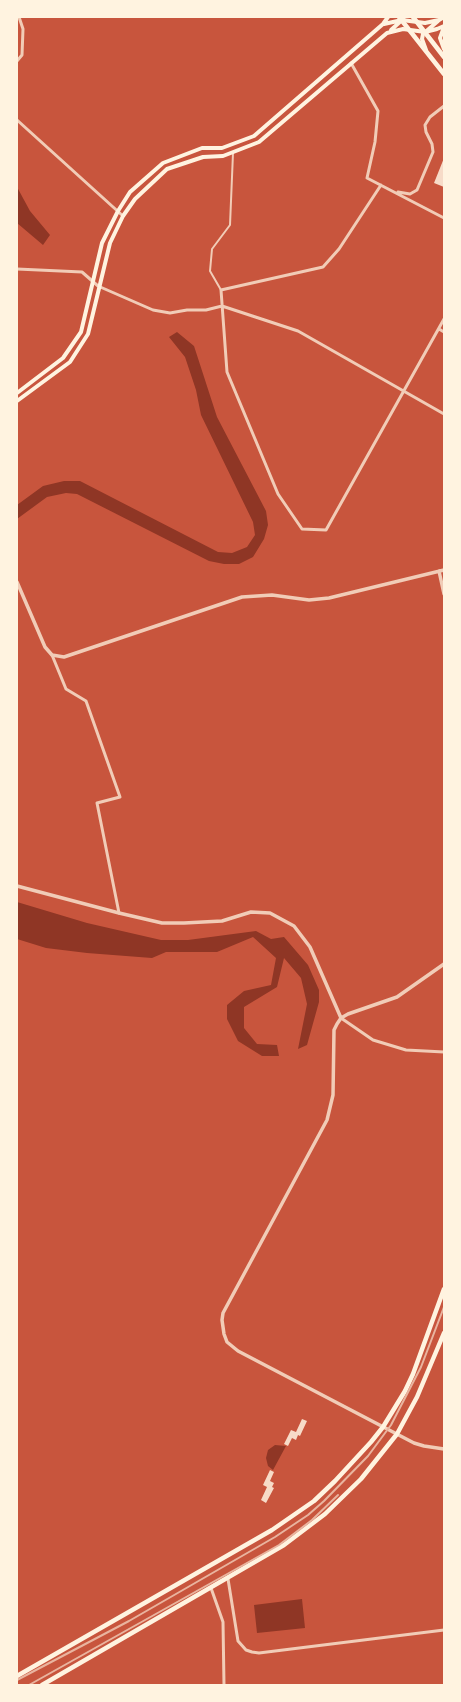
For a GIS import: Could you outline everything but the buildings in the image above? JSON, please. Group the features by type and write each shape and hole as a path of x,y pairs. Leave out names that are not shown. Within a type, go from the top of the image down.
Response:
{"main road":[{"path":"17,393 63,358 81,332 102,243 118,211 130,192 163,163 202,148 222,148 254,136 383,24 388,17"},
{"path":"413,17 444,57"},
{"path":"383,24 402,18 417,22 432,22 444,17"},
{"path":"428,53 422,39 424,32 444,17"},
{"path":"402,18 409,30 444,74"},
{"path":"17,401 70,362 88,334 98,286 110,243 123,216 135,199 168,169 203,157 223,156 259,142 402,18"},
{"path":"387,32 397,29 424,32 444,27"},
{"path":"444,27 440,38 444,49"},
{"path":"17,1676 272,1530 314,1501 335,1482 383,1427 405,1392 444,1289"},
{"path":"42,1685 228,1579 284,1545 325,1514 361,1480 397,1434 417,1397 444,1333"}],"street":[{"path":"17,61 22,55 23,29 19,17"},
{"path":"350,63 378,111 375,142 367,178 444,218"},
{"path":"393,191 410,194 417,190 433,152 432,144 426,132 425,125 430,118 444,106"},
{"path":"17,120 123,216"},
{"path":"233,152 230,225 212,249 210,271 221,290 227,372 278,494 302,529 326,530 444,319"},
{"path":"221,290 324,267 340,249 381,185"},
{"path":"17,269 82,272 98,286 153,310 170,313 187,310 206,310 222,306 298,331 444,414"},
{"path":"438,329 444,332"},
{"path":"52,655 64,657 242,597 272,595 309,600 329,598 444,570"},
{"path":"439,571 444,594"},
{"path":"17,582 45,647 52,655 66,688 86,701 120,797 97,803 119,913"},
{"path":"17,886 119,913 162,922 184,923 222,921 251,912 270,913 294,926 310,947 341,1018 373,1040 406,1050 444,1052"},
{"path":"444,964 397,997 357,1010 341,1018 336,1024 334,1030 334,1082 331,1108 223,1313 222,1327 228,1342 238,1351 397,1434 424,1446 444,1449"},
{"path":"228,1579 238,1641 241,1646 252,1652 259,1653 444,1630"},
{"path":"212,1588 223,1622 224,1685"}],"shaded area":[{"path":"17,187 30,211 50,235 43,245 17,223"},
{"path":"177,332 194,346 217,417 266,511 268,525 264,539 253,557 239,564 224,564 209,561 77,494 66,493 47,497 17,519 17,505 43,486 64,481 80,481 218,552 232,553 247,547 255,535 253,522 201,415 196,390 185,357 169,337"},
{"path":"17,902 87,923 161,940 188,940 256,931 271,939 284,937 308,965 319,990 319,1002 307,1045 298,1049 307,1004 301,978 284,958 277,987 244,1007 244,1028 257,1044 277,1045 279,1056 262,1056 238,1041 227,1019 227,1005 244,991 271,985 276,958 253,937 217,952 166,952 152,958 46,948 17,939"},
{"path":"275,1445 286,1446 273,1470 268,1466 266,1458 268,1450"},
{"path":"302,1599 305,1628 257,1633 254,1605"}],"railway":[{"path":"17,1680 129,1621 275,1537 308,1515 324,1501 368,1456 391,1425 421,1367 444,1307"},
{"path":"29,1685 279,1545 312,1520 338,1495"}]}
